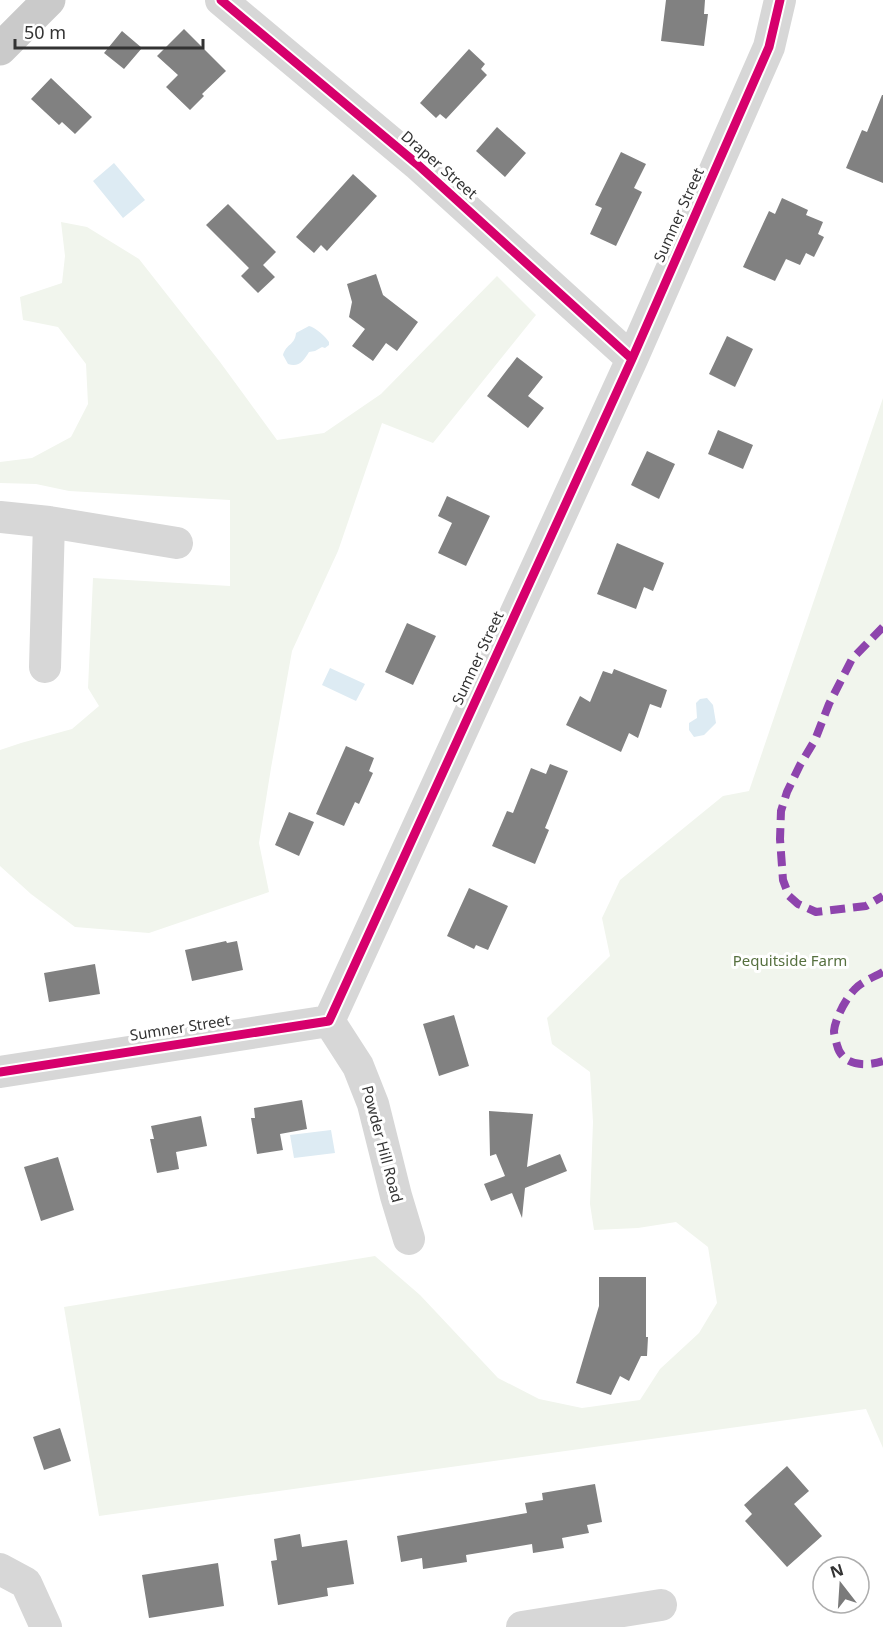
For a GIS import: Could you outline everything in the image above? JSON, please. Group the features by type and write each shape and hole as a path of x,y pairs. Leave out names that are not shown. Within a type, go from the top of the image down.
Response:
{"main road":[{"path":"0,49 49,0"}],"street":[{"name":"Draper Street","path":"221,0 417,164 632,359"},
{"name":"Sumner Street","path":"0,1072 329,1021 632,359 769,47 780,0"},
{"path":"0,517 49,522 177,543"},
{"path":"45,667 49,522"},
{"name":"Powder Hill Road","path":"329,1021 358,1066 374,1104 409,1239"},
{"path":"0,1569 26,1583 46,1627"},
{"path":"522,1627 661,1605"}],"green space":[{"path":"61,222 87,227 139,259 220,362 277,440 324,433 381,394 497,276 536,315 433,443 382,423 338,551 292,651 259,843 269,892 149,933 75,927 31,894 0,866 0,750 72,729 99,706 88,688 93,578 230,586 230,500 69,491 36,484 0,483 0,462 32,458 71,437 88,404 86,364 58,327 23,320 20,297 62,283 65,256"},
{"name":"Pequitside Farm","path":"883,398 883,1448 866,1409 99,1516 64,1307 375,1256 420,1295 498,1378 539,1399 582,1408 640,1400 660,1369 699,1333 717,1303 708,1247 676,1222 638,1228 594,1230 590,1204 593,1122 590,1072 552,1044 547,1018 610,956 602,918 620,880 723,796 749,791"}],"shaded area":[{"path":"114,163 145,200 123,218 93,181"},
{"path":"309,326 323,335 329,345 309,352 298,364 288,364 283,355 284,351 294,340 296,333"},
{"path":"330,668 365,684 356,701 322,685"},
{"path":"707,698 713,705 716,723 704,735 694,737 689,730 689,723 697,718 696,703 700,699"},
{"path":"331,1130 335,1153 294,1158 290,1135"}],"building":[{"path":"666,0 705,0 704,14 708,14 704,46 661,41"},
{"path":"184,29 226,71 202,94 204,96 190,110 166,87 178,75 157,56"},
{"path":"122,31 142,48 124,69 104,53"},
{"path":"469,49 485,64 481,69 487,75 446,119 440,114 436,118 420,103"},
{"path":"51,78 92,117 75,134 62,122 59,125 31,99"},
{"path":"882,95 883,183 846,168 862,130 867,132"},
{"path":"497,127 526,153 505,177 476,151"},
{"path":"621,152 646,164 634,188 642,192 616,246 590,234 602,208 595,205"},
{"path":"353,174 377,196 327,251 321,245 314,253 296,237"},
{"path":"782,198 808,210 806,215 823,222 818,234 824,237 814,257 806,253 800,265 786,259 775,281 743,267 769,211 775,214"},
{"path":"228,204 276,252 263,265 275,277 258,293 241,276 249,268 206,225"},
{"path":"376,274 383,295 418,322 397,351 386,343 373,361 352,346 365,329 349,317 352,302 347,284"},
{"path":"727,336 753,349 735,387 709,374"},
{"path":"517,357 543,377 528,396 544,408 528,428 487,396"},
{"path":"718,430 753,445 743,469 708,454"},
{"path":"647,451 675,464 659,499 631,485"},
{"path":"447,496 490,516 466,566 438,553 452,523 438,516"},
{"path":"617,543 664,563 653,591 644,587 636,609 597,594"},
{"path":"407,623 436,636 413,685 385,672"},
{"path":"614,669 667,690 661,708 650,704 638,738 629,733 621,752 566,725 580,696 590,702 603,671 612,674"},
{"path":"346,746 374,758 369,771 373,773 359,804 355,802 344,826 316,814"},
{"path":"550,764 568,771 545,828 549,830 535,864 492,846 507,811 513,813 531,768 546,774"},
{"path":"289,812 314,822 299,856 275,845"},
{"path":"469,888 508,906 488,950 476,945 474,949 447,936"},
{"path":"226,941 227,943 237,941 243,970 192,981 185,950"},
{"path":"95,964 100,994 49,1002 44,973"},
{"path":"454,1015 469,1066 439,1076 423,1024"},
{"path":"302,1100 307,1129 280,1134 283,1150 257,1154 251,1118 255,1118 254,1108"},
{"path":"489,1111 533,1114 527,1167 560,1154 567,1171 525,1188 522,1218 512,1193 491,1201 484,1184 505,1176 496,1154 490,1156"},
{"path":"201,1116 207,1146 176,1152 179,1169 157,1173 150,1139 154,1139 151,1126"},
{"path":"58,1157 74,1210 41,1221 24,1167"},
{"path":"599,1277 646,1277 647,1356 641,1356 629,1381 620,1376 611,1395 576,1383 599,1306"},
{"path":"60,1428 71,1461 44,1470 33,1437"},
{"path":"787,1466 809,1491 794,1504 822,1536 787,1567 745,1521 752,1514 744,1505"},
{"path":"595,1484 602,1522 587,1525 589,1533 562,1538 564,1548 533,1553 532,1544 466,1555 467,1562 423,1569 422,1558 401,1562 397,1536 527,1513 525,1503 543,1500 542,1493"},
{"path":"300,1534 302,1547 347,1540 354,1584 327,1588 328,1596 278,1605 271,1561 277,1560 274,1539"},
{"path":"218,1563 224,1606 149,1618 142,1575"}],"marked path":[{"path":"883,627 852,659 829,704 815,740 787,792 781,811 780,839 783,880 789,896 798,904 816,912 866,906 883,896"},
{"path":"883,972 861,984 852,993 839,1015 834,1031 840,1052 849,1061 862,1064 883,1061"}],"cycle path":[{"path":"221,0 417,164 632,359"},
{"path":"0,1072 329,1021 632,359 769,47 780,0"}]}
